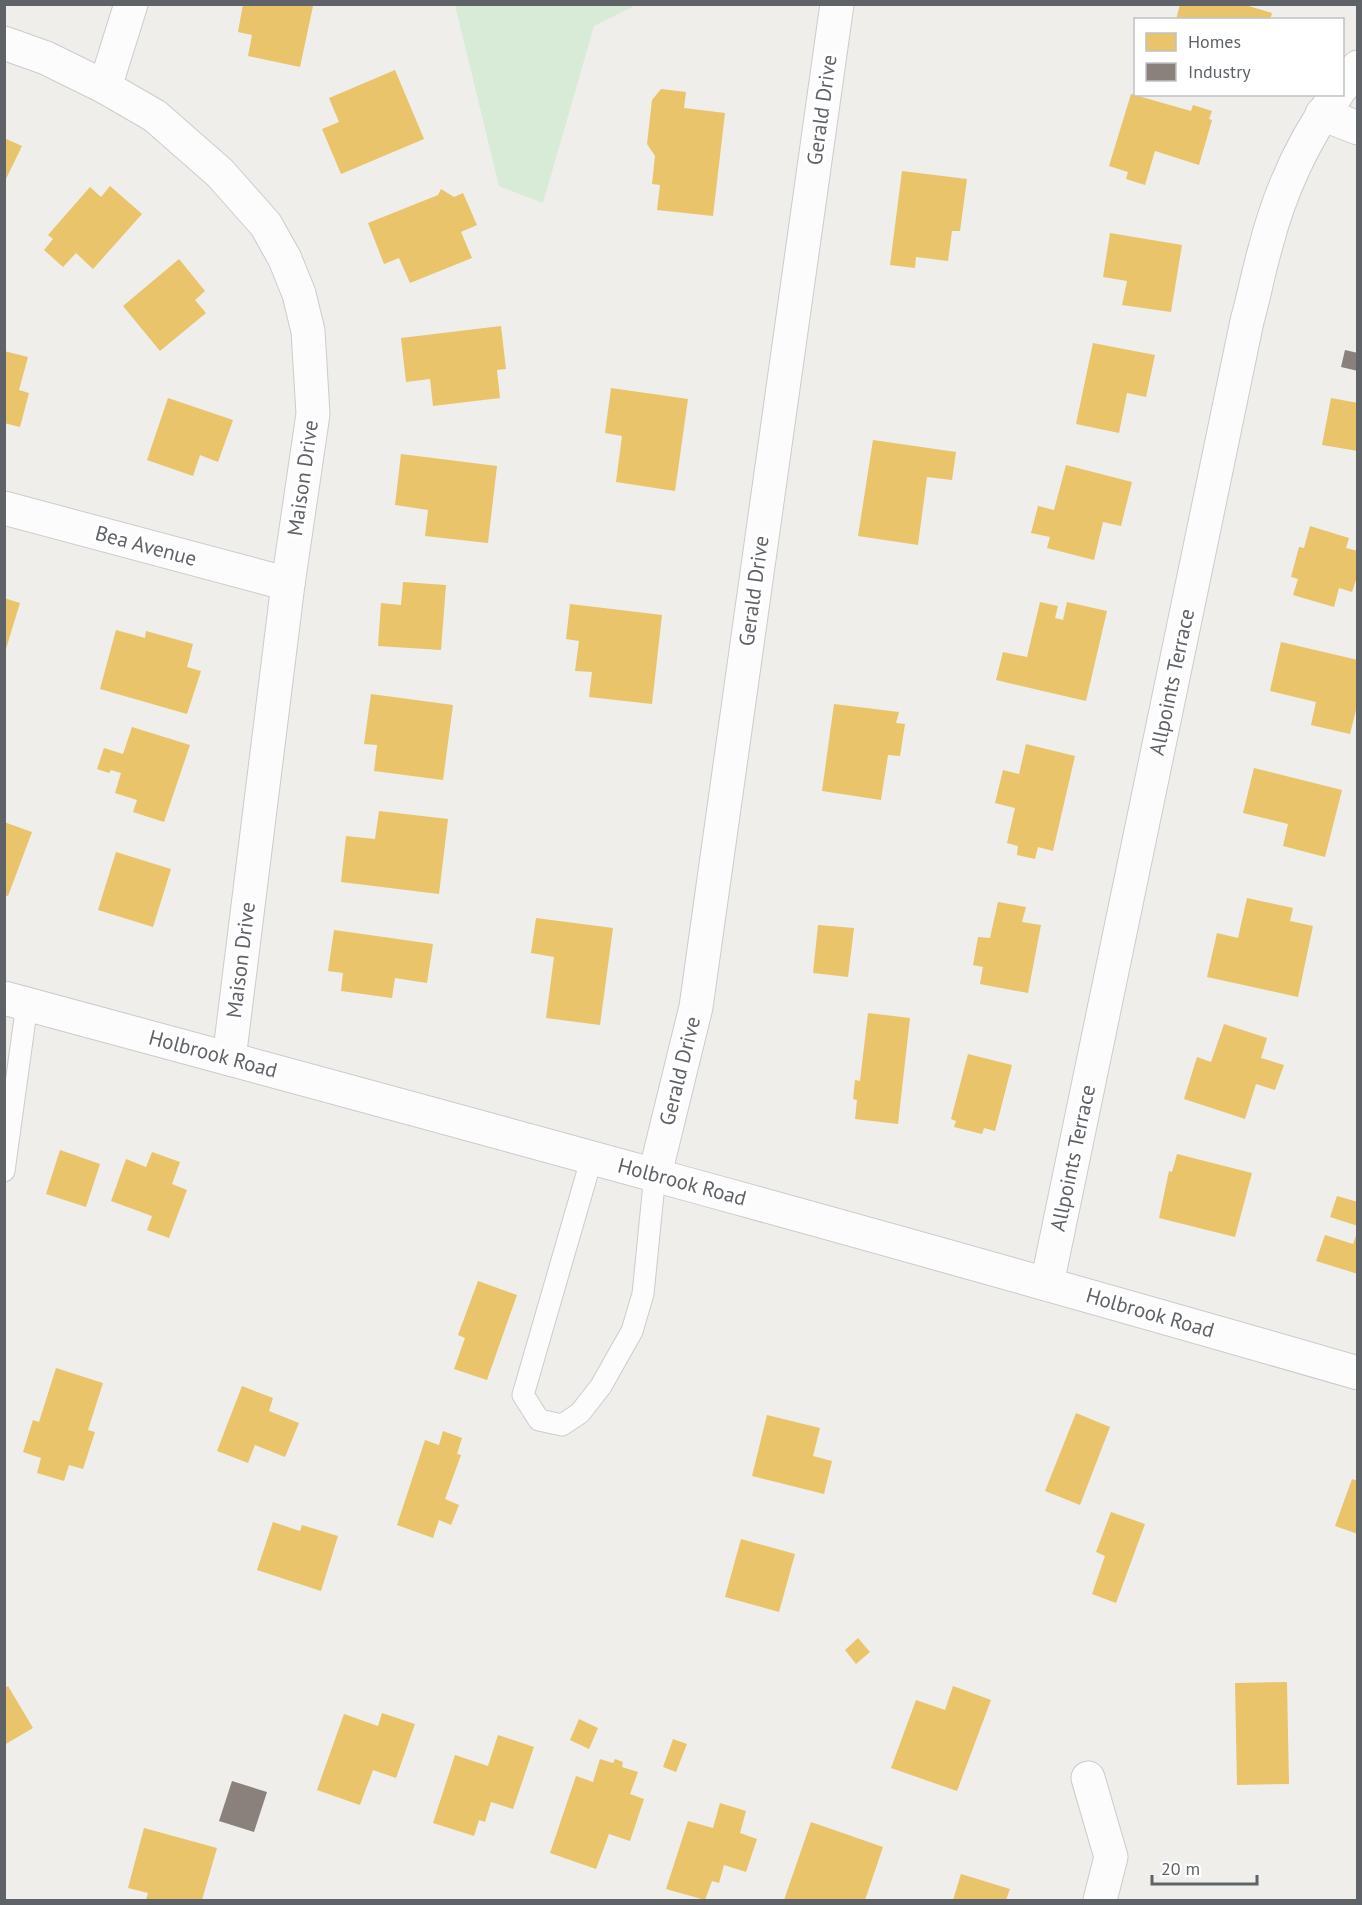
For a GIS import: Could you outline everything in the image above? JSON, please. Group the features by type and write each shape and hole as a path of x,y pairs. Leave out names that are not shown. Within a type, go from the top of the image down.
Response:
{"street":[{"path":"105,87 131,4"},
{"name":"Gerald Drive","path":"655,1174 696,1008 837,4"},
{"name":"Maison Drive","path":"4,43 46,58 105,87 155,116 220,173 266,225 285,259 299,294 308,331 313,414 288,584 229,1059"},
{"path":"1344,84 1358,67"},
{"path":"1329,104 1358,128"},
{"name":"Allpoints Terrace","path":"1047,1284 1247,321 1275,216 1289,177 1329,104"},
{"name":"Bea Avenue","path":"4,508 288,584"},
{"name":"Holbrook Road","path":"16,1001 655,1174 1358,1374"},
{"path":"1088,1778 1111,1857 1101,1900"}],"lane":[{"path":"4,1171 16,1001"},
{"path":"592,1157 523,1395 539,1420 562,1425 580,1413 601,1386 632,1331 643,1294 655,1174"}],"green space":[{"path":"455,5 636,5 594,26 543,203 499,186"}],"building: Homes":[{"path":"243,4 313,6 300,67 248,56 252,35 238,32"},
{"path":"1180,4 1242,4 1272,13 1271,18 1176,18"},
{"path":"395,70 424,139 341,174 322,129 339,122 329,98"},
{"path":"661,89 686,92 684,108 725,113 713,216 657,210 660,185 652,184 655,156 647,144 652,100"},
{"path":"1131,94 1191,111 1193,105 1212,111 1209,119 1212,120 1199,165 1155,151 1145,185 1126,179 1128,172 1109,166"},
{"path":"4,138 22,146 4,183"},
{"path":"902,171 967,179 960,231 952,231 948,261 916,257 915,268 890,265"},
{"path":"110,186 142,214 93,269 76,253 63,267 44,250 53,239 48,235 90,187 101,197"},
{"path":"441,189 454,197 463,193 477,225 461,232 472,258 410,283 399,258 384,264 368,223 438,195"},
{"path":"1110,233 1182,245 1171,312 1122,305 1127,281 1103,277"},
{"path":"179,259 205,291 195,300 206,313 160,351 123,306"},
{"path":"501,326 506,369 497,370 500,398 433,406 430,379 406,382 401,338"},
{"path":"1093,343 1155,355 1146,397 1127,393 1119,433 1076,424"},
{"path":"4,351 28,357 19,390 29,393 20,427 4,423"},
{"path":"611,388 688,399 675,491 616,482 622,436 605,433"},
{"path":"168,398 233,420 218,462 200,455 193,476 147,460"},
{"path":"1331,398 1358,403 1358,451 1322,445"},
{"path":"873,440 956,452 952,480 927,477 918,545 858,536"},
{"path":"401,454 497,466 488,543 425,536 428,510 395,505"},
{"path":"1066,465 1132,482 1121,526 1103,522 1094,560 1047,548 1050,537 1031,533 1038,506 1054,510"},
{"path":"1310,526 1349,538 1346,548 1358,551 1358,574 1352,592 1339,588 1334,607 1293,595 1298,579 1291,577 1299,547 1304,548"},
{"path":"403,582 446,585 441,650 378,646 381,603 401,605"},
{"path":"4,598 20,603 5,652 4,652"},
{"path":"1040,602 1058,606 1055,618 1063,620 1067,602 1107,611 1086,701 996,680 1003,652 1027,657"},
{"path":"570,604 662,615 652,704 589,697 592,672 575,671 579,641 566,639"},
{"path":"116,630 145,638 146,631 193,644 187,667 201,671 187,714 100,689"},
{"path":"1281,642 1358,660 1358,702 1350,734 1311,725 1316,702 1270,691"},
{"path":"371,694 453,705 443,780 374,771 377,745 364,744"},
{"path":"834,704 899,712 896,723 905,724 900,756 888,755 881,800 822,791"},
{"path":"132,727 190,745 164,822 133,812 137,800 115,793 121,773 111,770 109,773 97,769 104,748 123,754"},
{"path":"1026,744 1075,756 1053,851 1038,847 1035,859 1017,855 1018,846 1007,843 1015,808 995,803 1003,770 1019,774"},
{"path":"1254,768 1342,790 1325,857 1283,846 1288,824 1243,813"},
{"path":"379,811 448,819 439,894 341,882 346,836 375,839"},
{"path":"4,822 32,832 8,896 4,895"},
{"path":"116,852 171,869 153,927 98,910"},
{"path":"1247,898 1293,908 1290,921 1313,926 1298,997 1207,977 1217,933 1238,938"},
{"path":"998,902 1026,907 1022,922 1041,925 1028,993 980,984 983,967 973,965 978,937 990,938"},
{"path":"536,918 613,928 600,1025 546,1018 554,957 531,953"},
{"path":"818,925 854,928 848,977 813,973"},
{"path":"334,930 433,944 427,983 395,978 392,998 341,991 343,973 328,971"},
{"path":"868,1013 910,1018 898,1124 855,1119 857,1100 853,1099 855,1080 860,1081"},
{"path":"1224,1024 1267,1038 1261,1058 1284,1065 1275,1090 1256,1084 1245,1119 1184,1099 1197,1057 1211,1062"},
{"path":"968,1054 1012,1065 995,1131 984,1128 982,1134 954,1127 956,1121 951,1119"},
{"path":"60,1150 100,1164 86,1207 46,1194"},
{"path":"152,1152 180,1162 172,1184 187,1190 169,1238 147,1230 152,1216 111,1201 126,1159 146,1167"},
{"path":"1177,1154 1252,1173 1235,1237 1159,1218 1169,1171 1172,1172"},
{"path":"1337,1196 1358,1202 1358,1226 1330,1217"},
{"path":"1358,1230 1358,1274 1316,1261 1325,1235 1353,1244"},
{"path":"478,1281 517,1295 487,1380 454,1369 465,1338 458,1335"},
{"path":"56,1368 103,1383 88,1430 95,1432 83,1469 69,1465 64,1481 37,1473 41,1458 23,1452 33,1420 39,1422"},
{"path":"242,1386 273,1398 269,1411 299,1423 285,1457 255,1445 248,1463 217,1451"},
{"path":"1076,1413 1110,1427 1080,1505 1045,1491"},
{"path":"767,1415 820,1428 813,1456 832,1461 824,1494 752,1476"},
{"path":"443,1431 462,1438 457,1454 461,1455 445,1499 459,1505 451,1525 439,1520 433,1538 397,1525 425,1440 439,1445"},
{"path":"1352,1479 1358,1481 1358,1534 1335,1526"},
{"path":"1111,1512 1145,1524 1116,1603 1092,1594 1105,1556 1096,1552"},
{"path":"273,1522 300,1531 302,1525 338,1536 321,1591 257,1570"},
{"path":"741,1539 795,1554 779,1612 725,1597"},
{"path":"858,1638 870,1652 856,1664 845,1650"},
{"path":"1287,1682 1289,1784 1237,1785 1235,1683"},
{"path":"8,1686 33,1728 4,1745 4,1688"},
{"path":"953,1686 991,1700 957,1791 891,1768 916,1700 945,1710"},
{"path":"382,1713 415,1724 396,1778 373,1770 360,1805 317,1790 344,1714 378,1726"},
{"path":"579,1719 598,1728 589,1749 570,1740"},
{"path":"498,1735 534,1747 513,1809 491,1802 485,1822 479,1820 474,1836 433,1823 455,1755 488,1766"},
{"path":"673,1739 687,1744 676,1772 663,1767"},
{"path":"600,1759 613,1763 615,1759 623,1762 622,1767 638,1772 630,1794 644,1799 630,1841 609,1834 596,1869 550,1853 576,1776 593,1782"},
{"path":"720,1803 746,1811 740,1833 757,1839 746,1872 724,1865 719,1883 712,1881 705,1900 666,1889 688,1821 713,1828"},
{"path":"811,1822 883,1847 865,1900 784,1900"},
{"path":"144,1828 217,1848 202,1900 146,1900 148,1893 128,1888"},
{"path":"961,1874 1010,1889 1006,1900 953,1900"}],"building: Industry":[{"path":"1345,350 1358,353 1358,371 1341,367"},
{"path":"232,1781 267,1792 254,1832 219,1821"}]}
